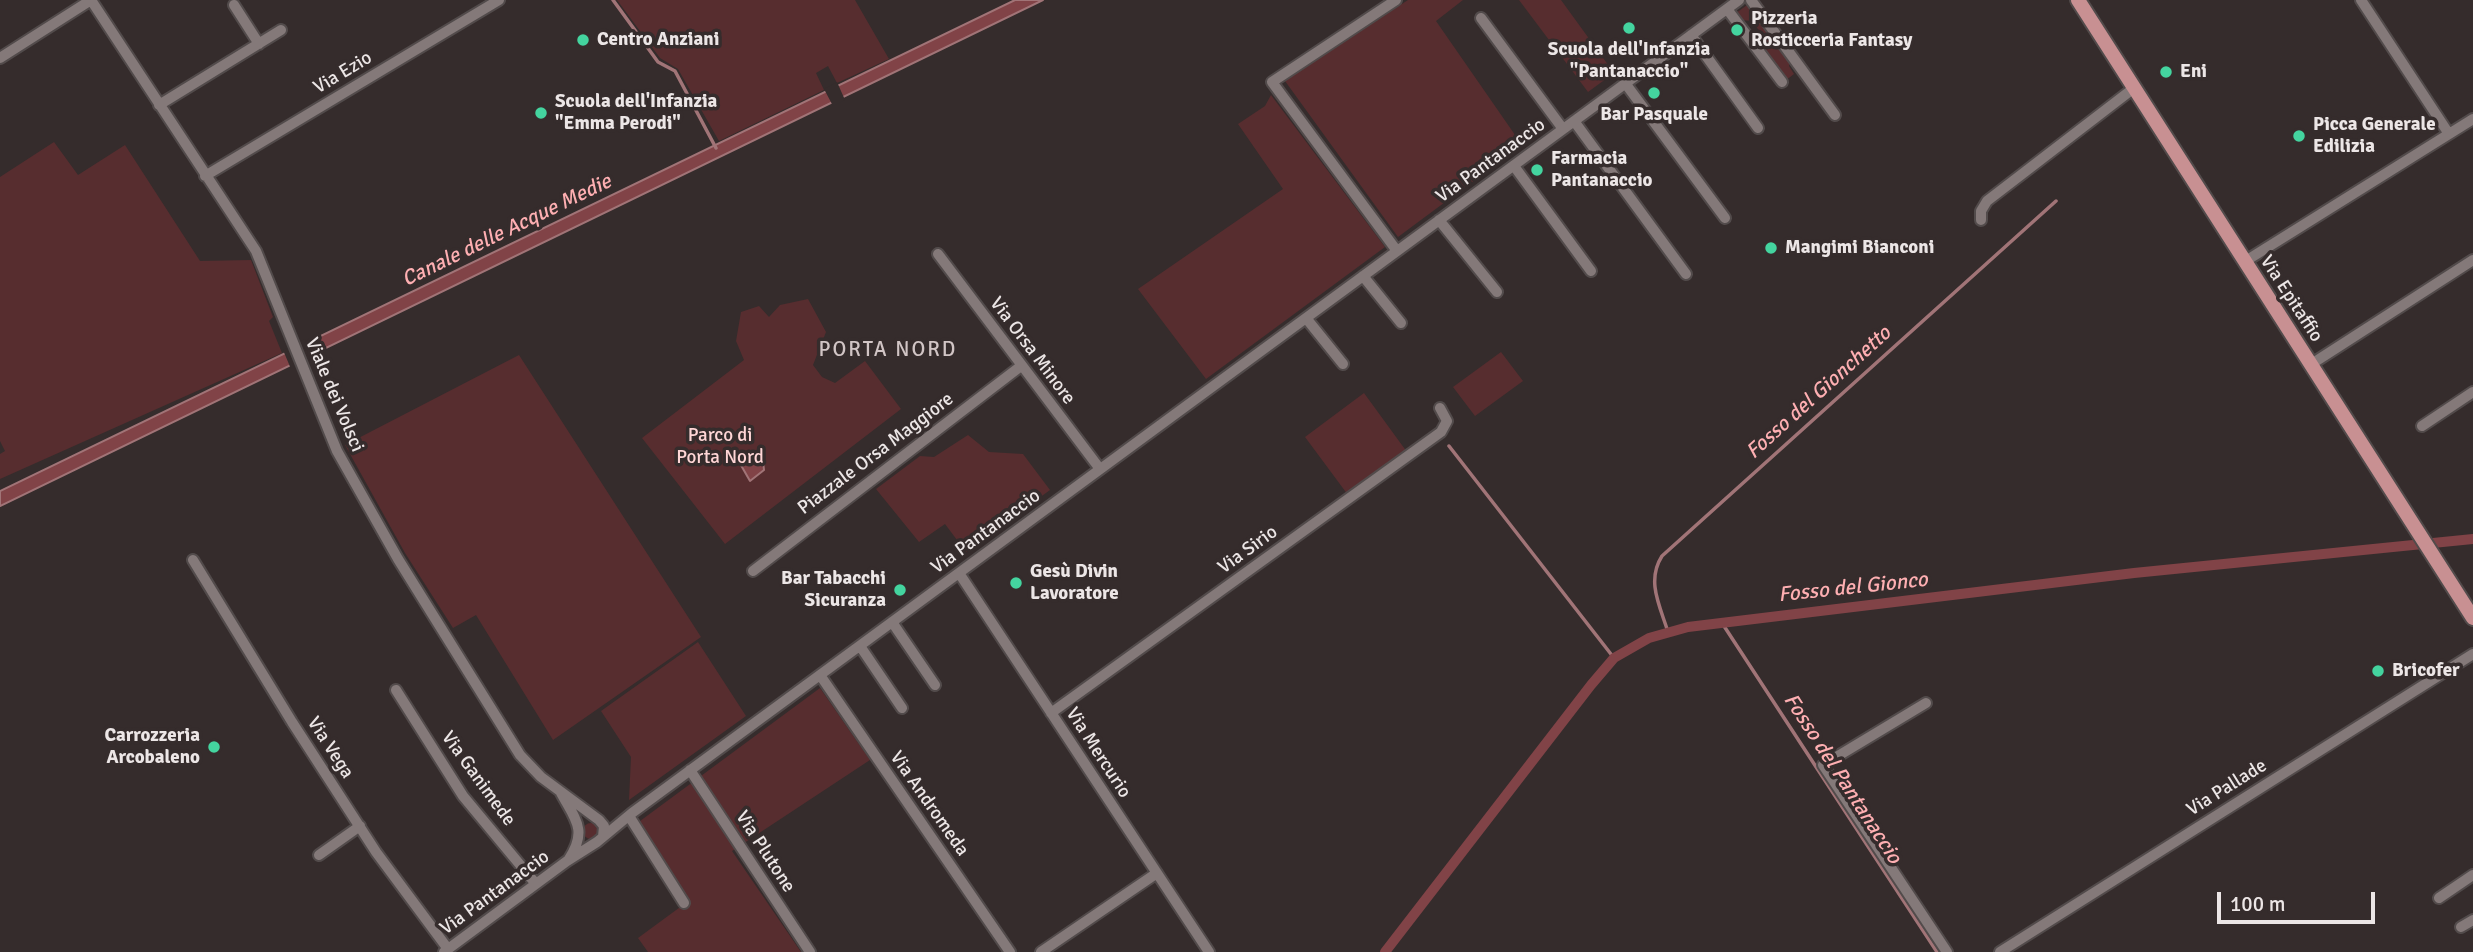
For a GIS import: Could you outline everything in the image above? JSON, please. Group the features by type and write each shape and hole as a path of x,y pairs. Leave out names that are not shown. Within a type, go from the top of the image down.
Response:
{"main road":[{"name":"Via Epitaffio","path":"2078,0 2473,618"}],"street":[{"path":"0,58 91,0"},
{"name":"Viale dei Volsci","path":"91,0 256,251 337,451 398,559 515,747 534,769 561,793 572,798 598,820"},
{"path":"1396,0 1272,82 1397,251"},
{"name":"Via Pantanaccio","path":"453,949 690,770 1739,0"},
{"path":"1751,0 1835,116"},
{"path":"2361,0 2449,134"},
{"name":"Via Ezio","path":"205,176 493,2"},
{"path":"234,5 259,44"},
{"path":"1727,9 1782,82"},
{"name":"Via Pantanaccio","path":"1481,18 1563,129"},
{"path":"159,105 281,30"},
{"path":"1691,35 1758,128"},
{"path":"1757,47 1775,35"},
{"path":"1625,83 1725,218"},
{"path":"1981,220 1981,211 1987,201 2134,88"},
{"path":"2245,262 2473,119"},
{"path":"1574,121 1686,274"},
{"path":"1514,166 1591,271"},
{"name":"Via Pantanaccio","path":"1439,220 1497,292"},
{"name":"Via Orsa Minore","path":"938,254 1100,469"},
{"path":"2310,365 2473,260"},
{"path":"1363,276 1401,323"},
{"path":"1306,318 1343,363"},
{"name":"Piazzale Orsa Maggiore","path":"753,571 1021,366"},
{"path":"2421,426 2473,392"},
{"name":"Via Sirio","path":"1051,713 1441,432 1447,421 1440,408"},
{"name":"Via Vega","path":"193,560 292,722 376,852 453,949"},
{"name":"Via Mercurio","path":"959,573 1209,952"},
{"path":"892,622 935,685"},
{"path":"860,646 902,708"},
{"name":"Via Pallade","path":"2000,952 2473,653"},
{"name":"Via Andromeda","path":"820,675 1010,952"},
{"name":"Via Ganimede","path":"396,690 464,796 536,884"},
{"path":"1926,703 1823,765 1947,952"},
{"name":"Via Plutone","path":"690,770 810,952"},
{"name":"Viale dei Volsci","path":"561,793 579,831"},
{"path":"629,816 684,903"},
{"name":"Via Pantanaccio","path":"598,820 629,816"},
{"path":"587,818 598,820 604,830 598,840 585,842 579,831 587,818"},
{"path":"319,855 360,826"},
{"name":"Via Pantanaccio","path":"567,861 579,831"},
{"path":"1041,952 1157,873"},
{"path":"2439,898 2473,875"},
{"path":"2461,927 2473,920"}],"green space":[{"path":"617,0 855,0 889,59 837,83 828,66 816,73 824,90 719,141 678,69 660,58"},
{"path":"1408,0 1463,0 1436,21 1522,145 1398,237 1285,81"},
{"path":"1519,0 1561,0 1614,73 1588,92"},
{"path":"1750,3 1765,29 1790,62 1789,66 1794,74 1785,81 1764,52 1766,40 1752,21 1741,20 1736,13"},
{"path":"1271,95 1385,247 1206,379 1138,289 1283,189 1238,124 1265,106"},
{"path":"54,142 78,175 125,145 200,261 251,260 273,317 269,321 282,353 0,479 0,454 5,451 0,441 0,177"},
{"name":"Parco di Porta Nord","path":"808,299 826,332 813,365 822,377 835,383 865,361 901,409 725,544 642,438 744,360 736,341 741,312 759,306 769,317 780,305"},
{"path":"1501,352 1523,381 1475,416 1453,387"},
{"path":"519,355 701,637 553,740 476,615 453,628 405,553 345,445"},
{"path":"1364,393 1407,452 1348,495 1305,437"},
{"path":"968,435 989,452 1023,454 1050,490 966,552 945,524 919,542 876,489 920,456 934,457"},
{"path":"698,642 746,716 629,800 631,757 601,711"},
{"path":"820,688 870,760 732,851 801,952 648,952 638,938 687,902 636,824"},
{"path":"591,823 597,825 597,837 591,839 585,837 583,831 585,825"}],"shaded area":[{"path":"1015,0 1043,0 0,506 0,491"},
{"path":"758,456 763,461 764,470 750,481 738,460"}],"pier":[{"path":"837,82 845,100 833,106 824,89"},
{"path":"305,339 313,358 291,369 283,350"}],"waterway":[{"path":"613,0 658,62 675,71 716,148"},
{"name":"Fosso del Gionchetto","path":"1668,632 1655,584 1657,565 1662,556 2056,201"},
{"path":"1449,446 1614,658"},
{"name":"Fosso del Gionco","path":"1385,952 1591,685 1614,658 1649,638 1688,627 2134,573 2473,539"},
{"name":"Fosso del Pantanaccio","path":"1722,623 1937,952"}],"place":[{"name":"Scuola dell'Infanzia \"Pantanaccio\"","path":"1629,28"},
{"name":"Pizzeria Rosticceria Fantasy","path":"1737,30"},
{"name":"Centro Anziani","path":"583,40"},
{"name":"Eni","path":"2166,72"},
{"name":"Bar Pasquale","path":"1654,93"},
{"name":"Scuola dell'Infanzia \"Emma Perodi\"","path":"541,113"},
{"name":"Picca Generale Edilizia","path":"2299,136"},
{"name":"Farmacia Pantanaccio","path":"1537,170"},
{"name":"Mangimi Bianconi","path":"1771,248"},
{"name":"Gesù Divin Lavoratore","path":"1016,583"},
{"name":"Bar Tabacchi Sicuranza","path":"900,590"},
{"name":"Bricofer","path":"2378,671"},
{"name":"Carrozzeria Arcobaleno","path":"214,747"}],"district":[{"name":"PORTA NORD","path":"888,350"}],"water label":[{"name":"Canale delle Acque Medie","path":"507,231"}]}
